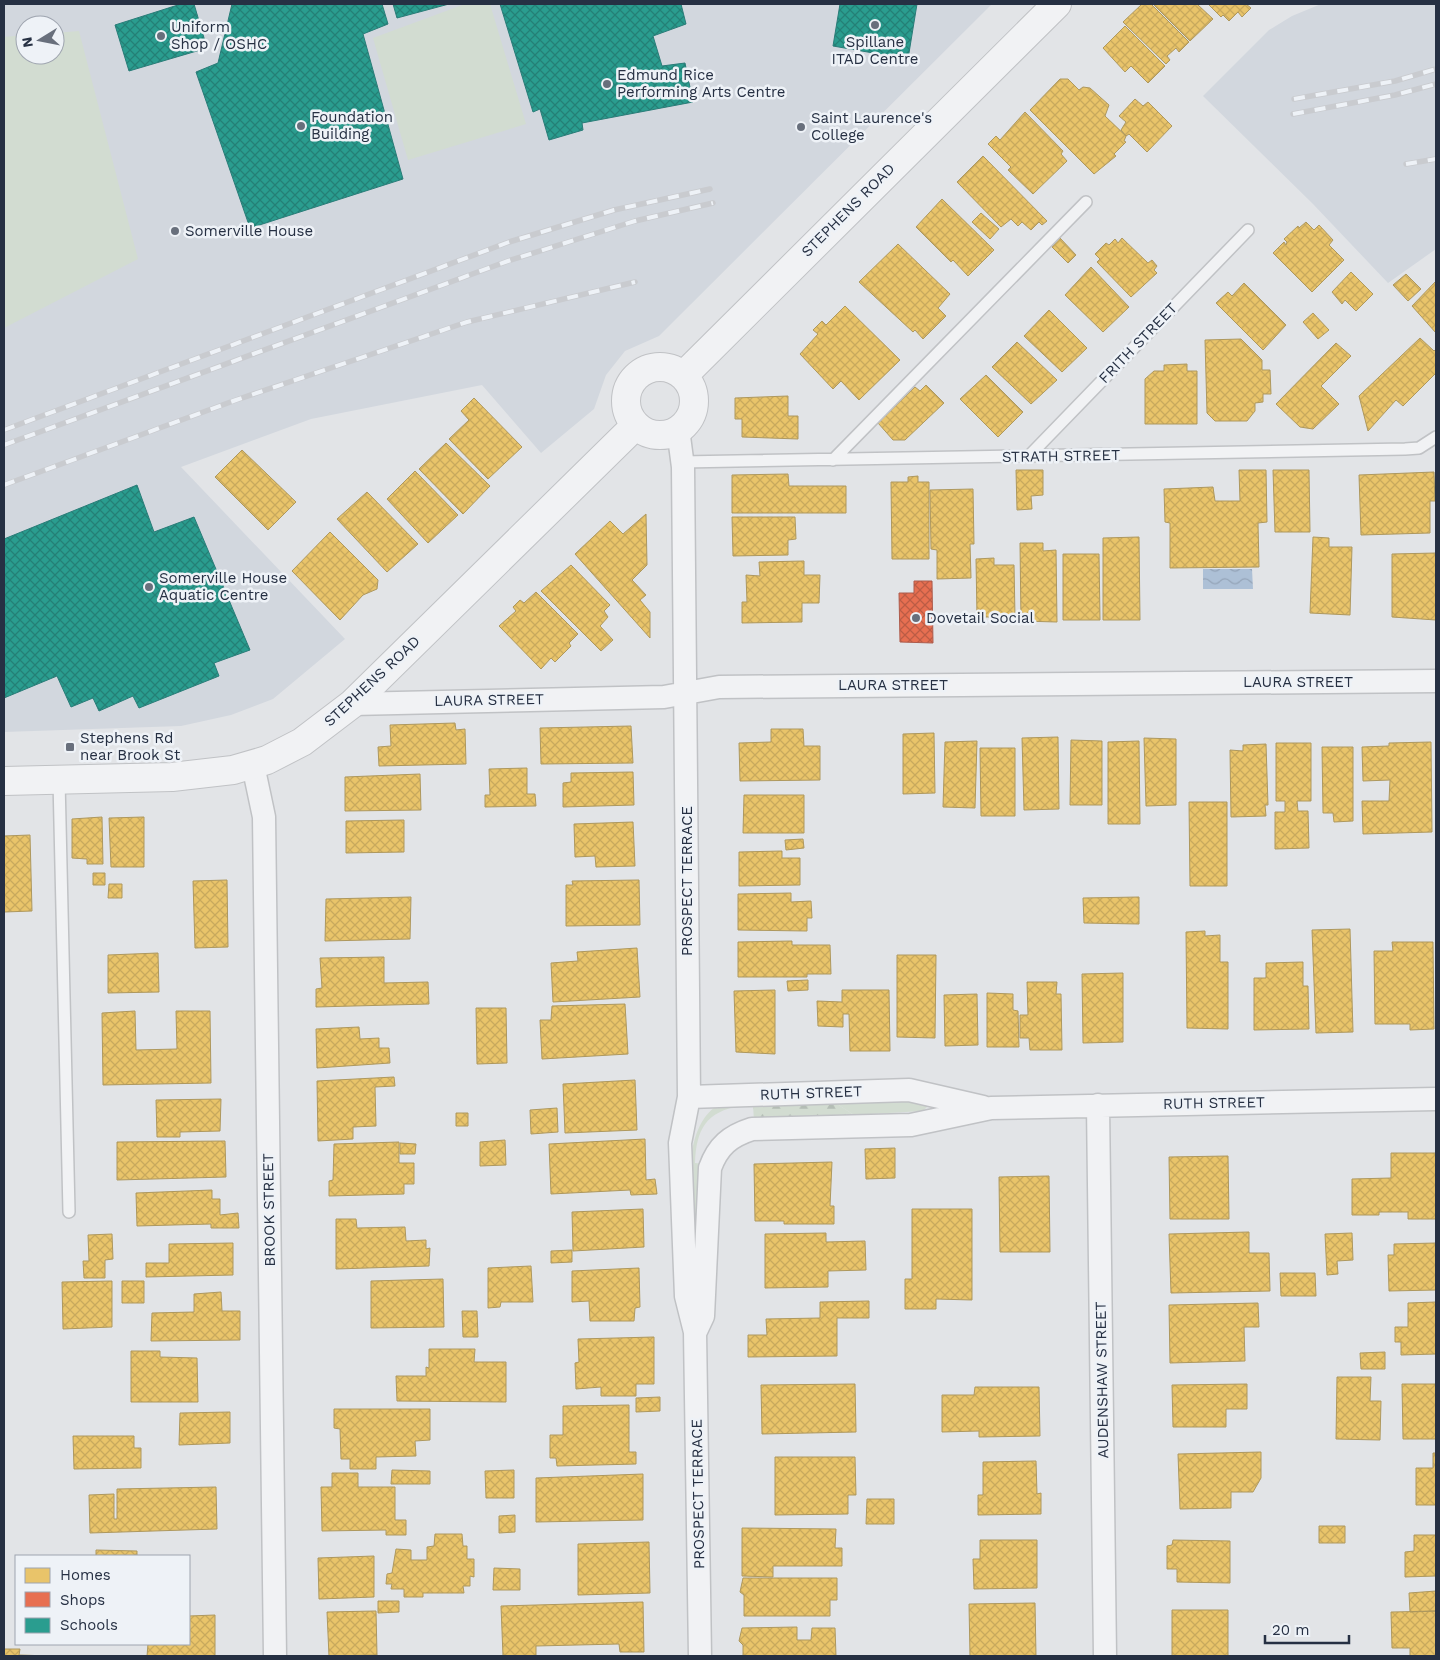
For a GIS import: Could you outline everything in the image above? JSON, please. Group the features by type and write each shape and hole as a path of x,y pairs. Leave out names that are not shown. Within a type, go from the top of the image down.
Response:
{"street":[{"name":"STEPHENS ROAD","path":"683,376 1057,4"},
{"path":"661,367 673,369 683,376 691,386 694,398 692,411 686,422 678,429 667,434 645,431 636,424 629,415 626,398 632,382 639,373 649,368 661,367"},
{"name":"STEPHENS ROAD","path":"4,781 194,776 253,765 302,742 352,704 636,424"},
{"name":"PROSPECT TERRACE","path":"678,429 682,462 686,692 689,1097 680,1143 686,1296 695,1332 700,1656"},
{"name":"LAURA STREET","path":"352,704 664,697 719,687 1436,681"},
{"name":"BROOK STREET","path":"253,765 261,794 264,817 275,1656"},
{"name":"RUTH STREET","path":"689,1097 909,1090 991,1108"},
{"name":"RUTH STREET","path":"728,1140 752,1129 911,1125 991,1108 1436,1099"},
{"name":"AUDENSHAW STREET","path":"1098,1105 1105,1656"},
{"name":"PROSPECT TERRACE","path":"695,1332 704,1316 710,1168 720,1148 728,1140"}],"lane":[{"path":"833,460 1086,202"},
{"name":"FRITH STREET","path":"1028,456 1248,230"},
{"name":"STRATH STREET","path":"682,462 1405,449 1419,448 1436,437"},
{"path":"59,780 69,1212"}],"shaded area":[{"path":"4,4 992,4 659,336 625,351 606,375 594,409 541,453 482,385 311,419 181,467 345,639 273,699 231,715 181,726 4,732"},
{"path":"1321,4 1436,4 1436,249 1388,283 1313,204 1203,96 1269,30 1292,16"}],"green space":[{"path":"465,4 490,4 526,124 408,160 373,38"},
{"path":"79,31 138,259 4,328 4,37 15,36 15,65 65,65 65,32"},
{"path":"834,1102 924,1102 927,1107 923,1111 854,1115"},
{"path":"834,1102 854,1115 754,1120 753,1106"},
{"path":"721,1103 741,1106 719,1112 711,1118 705,1124 698,1141 695,1163 703,1164 697,1243 692,1240 690,1205 690,1165 693,1146 699,1128 708,1114"}],"water":[{"path":"1203,569 1252,569 1253,589 1203,589"}],"building: Homes":[{"path":"1142,4 1151,4 1189,42 1179,52 1176,48 1167,56 1170,60 1166,64 1123,22"},
{"path":"1153,4 1197,4 1213,19 1190,41"},
{"path":"1208,4 1246,4 1251,8 1242,17 1238,12 1229,21 1223,15 1221,17"},
{"path":"1125,26 1165,66 1148,83 1131,66 1125,72 1103,48"},
{"path":"1060,79 1068,79 1079,90 1083,87 1090,88 1109,105 1105,116 1126,136 1124,141 1126,142 1114,154 1116,156 1094,174 1030,110"},
{"path":"1135,99 1143,106 1148,102 1172,126 1147,152 1129,134 1126,136 1121,130 1126,122 1119,116"},
{"path":"1025,112 1063,151 1061,154 1067,161 1033,194 1008,170 1011,167 988,144 996,136 1000,140"},
{"path":"983,156 1047,221 1042,225 1039,222 1031,230 1022,222 1018,226 1011,219 1001,227 957,182"},
{"path":"942,199 994,250 968,276 916,227"},
{"path":"981,213 999,229 990,239 972,222"},
{"path":"1306,222 1314,230 1319,225 1333,240 1329,245 1344,260 1312,292 1273,253 1284,242 1286,245 1287,242 1284,239 1298,226 1299,228"},
{"path":"1060,238 1076,255 1068,263 1052,247"},
{"path":"1122,238 1148,263 1152,260 1157,266 1154,270 1157,273 1131,297 1097,262 1100,259 1095,254 1106,243 1109,245 1115,239 1118,243"},
{"path":"898,244 950,294 938,308 946,316 923,339 859,282"},
{"path":"1091,267 1129,307 1103,332 1065,295"},
{"path":"1351,272 1373,294 1356,311 1345,300 1342,304 1332,292"},
{"path":"1406,274 1421,289 1408,301 1393,285"},
{"path":"1436,281 1436,333 1412,306"},
{"path":"1244,283 1286,325 1263,350 1216,303 1228,292 1232,296"},
{"path":"845,306 900,360 859,400 841,381 833,389 800,354 818,334 813,330 822,321 826,325"},
{"path":"1049,310 1087,348 1062,372 1024,336"},
{"path":"1313,313 1329,330 1318,339 1303,322"},
{"path":"1420,338 1434,351 1436,349 1436,373 1403,406 1396,400 1368,431 1359,396"},
{"path":"1241,339 1262,360 1262,370 1270,370 1271,394 1263,394 1263,402 1255,403 1255,411 1247,421 1215,421 1207,413 1205,340"},
{"path":"1017,342 1057,380 1031,404 992,367"},
{"path":"1336,343 1351,356 1321,386 1339,404 1313,429 1300,427 1276,404"},
{"path":"1187,364 1187,371 1197,371 1197,424 1145,424 1145,379 1154,371 1164,371 1164,365"},
{"path":"986,375 1023,412 998,437 960,399"},
{"path":"926,385 944,403 905,440 893,440 878,423 915,387 920,391"},
{"path":"788,396 788,416 798,416 798,439 742,437 742,419 735,419 735,398"},
{"path":"474,398 522,447 488,479 449,439 469,420 461,411"},
{"path":"446,443 490,486 463,514 419,469"},
{"path":"242,450 296,502 268,530 215,477"},
{"path":"1016,470 1043,470 1043,495 1031,496 1032,509 1017,510"},
{"path":"1239,470 1266,470 1267,522 1258,523 1259,567 1170,568 1170,523 1165,522 1164,489 1213,487 1215,501 1240,501"},
{"path":"1273,470 1309,470 1310,532 1275,532"},
{"path":"415,471 458,515 428,543 387,499"},
{"path":"1434,472 1435,501 1430,501 1430,533 1361,535 1359,475"},
{"path":"788,474 789,486 846,486 846,513 732,513 732,475"},
{"path":"918,476 918,482 929,482 929,559 892,559 891,482 908,482 908,477"},
{"path":"973,489 974,544 970,544 971,578 937,579 937,550 931,549 930,490"},
{"path":"367,492 418,544 387,572 337,519"},
{"path":"646,514 647,565 632,580 646,595 640,600 650,612 650,638 575,554 610,521 623,534"},
{"path":"732,517 795,517 796,539 788,540 788,555 733,556"},
{"path":"330,532 378,580 377,589 363,595 340,620 292,571"},
{"path":"1139,537 1140,620 1103,620 1103,538"},
{"path":"1313,537 1329,538 1329,547 1352,547 1350,615 1310,613"},
{"path":"1020,543 1043,543 1043,551 1056,550 1057,622 1021,621"},
{"path":"1436,553 1436,620 1392,617 1392,554"},
{"path":"1063,554 1099,554 1100,620 1063,620"},
{"path":"994,558 994,565 1014,565 1015,617 977,617 976,559"},
{"path":"804,561 804,575 820,575 819,603 802,603 802,622 742,623 742,602 747,602 746,575 760,576 759,562"},
{"path":"571,565 610,605 604,611 608,617 600,626 613,640 601,651 541,591"},
{"path":"536,592 578,634 569,643 571,646 555,662 551,658 541,669 499,626 516,611 513,607 520,600 524,603"},
{"path":"455,723 456,730 465,729 466,764 379,766 378,747 391,746 390,725"},
{"path":"631,726 633,763 541,764 540,728"},
{"path":"771,729 803,729 804,746 820,746 820,780 740,781 739,743 771,742"},
{"path":"934,733 935,793 903,794 903,734"},
{"path":"1058,737 1059,809 1024,810 1022,738"},
{"path":"1144,738 1176,739 1176,805 1146,806"},
{"path":"1071,740 1102,741 1102,805 1070,805"},
{"path":"977,741 975,808 943,807 945,742"},
{"path":"1139,741 1140,824 1108,824 1108,742"},
{"path":"1431,742 1432,832 1363,834 1362,801 1389,801 1390,780 1363,781 1362,747 1389,746 1389,743"},
{"path":"1276,743 1311,743 1311,801 1297,801 1298,811 1308,811 1309,848 1275,849 1275,812 1285,812 1285,801 1276,801"},
{"path":"1266,744 1268,805 1265,805 1266,816 1231,817 1230,750 1243,751 1243,745"},
{"path":"1322,747 1353,747 1353,821 1334,822 1333,813 1323,813"},
{"path":"980,748 1015,748 1015,816 981,816"},
{"path":"527,768 527,794 535,794 536,806 485,807 485,795 490,795 489,769"},
{"path":"633,772 634,805 563,807 563,783 571,782 571,773"},
{"path":"420,774 421,810 345,811 345,777"},
{"path":"744,795 804,795 804,833 743,833"},
{"path":"1189,802 1227,802 1227,886 1190,886"},
{"path":"102,817 103,864 87,864 87,859 72,858 72,819"},
{"path":"144,817 144,867 111,867 109,818"},
{"path":"404,820 404,852 346,853 346,821"},
{"path":"633,822 635,866 596,867 595,856 575,857 574,824"},
{"path":"30,835 32,911 4,912 4,836"},
{"path":"803,839 804,848 786,850 785,840"},
{"path":"782,851 782,858 800,858 800,885 739,886 739,852"},
{"path":"93,873 105,873 105,885 93,885"},
{"path":"227,880 228,947 195,948 193,881"},
{"path":"639,880 640,925 566,926 566,885 573,885 572,881"},
{"path":"109,884 122,884 122,898 108,898"},
{"path":"791,893 791,902 811,901 812,918 807,918 807,931 738,930 738,894"},
{"path":"411,897 410,939 325,941 326,899"},
{"path":"1139,897 1139,924 1084,923 1083,898"},
{"path":"1350,929 1353,1032 1316,1033 1312,930"},
{"path":"1205,931 1205,936 1220,935 1220,962 1228,962 1228,1029 1187,1028 1186,932"},
{"path":"792,941 792,945 830,945 831,974 807,974 807,977 738,977 738,942"},
{"path":"1392,942 1433,942 1434,1029 1410,1030 1410,1024 1375,1024 1374,951 1393,951"},
{"path":"637,948 640,997 553,1002 551,963 578,961 577,952"},
{"path":"158,953 159,992 108,993 108,955"},
{"path":"897,955 936,955 935,1038 897,1037"},
{"path":"384,957 384,983 428,982 429,1004 316,1007 316,989 322,988 320,958"},
{"path":"1303,962 1303,986 1308,986 1309,1029 1254,1030 1254,978 1266,978 1266,963"},
{"path":"1123,973 1123,1042 1083,1043 1082,974"},
{"path":"808,980 808,990 788,991 787,981"},
{"path":"1027,982 1057,982 1056,994 1061,994 1062,1050 1030,1050 1029,1038 1020,1038 1020,1015 1028,1015"},
{"path":"775,990 775,1054 736,1052 734,991"},
{"path":"842,990 889,990 890,1051 850,1051 849,1014 843,1014 843,1027 818,1026 817,1001 842,1002"},
{"path":"987,993 1013,994 1013,1010 1018,1011 1019,1047 987,1047"},
{"path":"977,994 978,1045 945,1046 944,995"},
{"path":"625,1004 628,1054 542,1059 540,1020 551,1020 552,1006"},
{"path":"476,1008 506,1008 507,1063 477,1064"},
{"path":"135,1011 136,1050 177,1049 176,1011 210,1011 211,1083 103,1085 102,1013"},
{"path":"359,1027 360,1039 379,1038 379,1048 389,1048 390,1063 317,1068 316,1029"},
{"path":"394,1077 395,1086 375,1087 376,1126 353,1127 353,1139 318,1141 317,1081"},
{"path":"635,1080 637,1130 565,1133 563,1084"},
{"path":"221,1099 220,1131 180,1132 180,1137 157,1137 156,1100"},
{"path":"557,1108 558,1132 531,1134 530,1110"},
{"path":"456,1113 468,1113 468,1126 456,1126"},
{"path":"645,1139 646,1180 655,1179 657,1194 631,1195 630,1190 551,1194 549,1144"},
{"path":"505,1140 506,1165 480,1166 480,1142"},
{"path":"225,1141 226,1177 117,1180 117,1142"},
{"path":"399,1142 399,1163 414,1163 414,1184 404,1184 404,1194 329,1196 329,1181 333,1180 334,1144"},
{"path":"400,1143 416,1144 415,1154 400,1154"},
{"path":"895,1148 895,1178 866,1179 865,1149"},
{"path":"1391,1153 1436,1153 1436,1219 1408,1219 1408,1212 1379,1212 1379,1215 1352,1215 1352,1179 1391,1178"},
{"path":"1228,1156 1229,1219 1170,1219 1169,1157"},
{"path":"832,1162 830,1206 834,1206 834,1224 784,1224 784,1221 755,1221 754,1164"},
{"path":"1049,1176 1050,1252 1000,1252 999,1177"},
{"path":"212,1190 212,1199 220,1199 220,1215 238,1213 239,1228 211,1228 211,1224 137,1226 136,1193"},
{"path":"643,1209 644,1247 573,1251 572,1212"},
{"path":"912,1209 972,1209 972,1300 936,1299 936,1309 905,1309 905,1279 912,1279"},
{"path":"336,1219 356,1219 357,1228 405,1227 406,1241 426,1240 426,1249 430,1248 429,1266 336,1269"},
{"path":"1249,1232 1249,1253 1269,1253 1270,1291 1171,1293 1169,1234"},
{"path":"826,1233 826,1242 865,1241 866,1270 828,1271 828,1287 765,1288 765,1234"},
{"path":"1352,1233 1353,1260 1337,1261 1338,1274 1327,1275 1325,1234"},
{"path":"112,1234 113,1259 105,1260 105,1278 84,1278 83,1261 89,1261 88,1235"},
{"path":"233,1243 233,1275 146,1277 146,1263 169,1263 169,1244"},
{"path":"1436,1243 1436,1290 1389,1291 1388,1255 1394,1255 1394,1244"},
{"path":"572,1250 572,1262 551,1263 551,1251"},
{"path":"531,1266 533,1302 501,1302 500,1307 488,1308 488,1268"},
{"path":"639,1268 640,1307 635,1308 634,1321 590,1321 589,1301 572,1302 572,1271"},
{"path":"1280,1273 1315,1273 1316,1296 1281,1296"},
{"path":"443,1279 444,1327 371,1328 371,1281"},
{"path":"112,1281 112,1327 63,1329 62,1282"},
{"path":"122,1281 144,1281 144,1303 122,1303"},
{"path":"221,1292 222,1311 240,1311 240,1340 151,1341 152,1313 194,1312 194,1294"},
{"path":"869,1301 869,1318 837,1318 837,1356 748,1357 748,1335 767,1335 766,1319 820,1318 820,1302"},
{"path":"1436,1302 1436,1354 1401,1355 1401,1342 1395,1342 1395,1327 1408,1327 1408,1303"},
{"path":"1258,1303 1259,1327 1244,1327 1245,1361 1170,1363 1169,1305"},
{"path":"462,1311 477,1311 478,1337 463,1337"},
{"path":"654,1337 654,1384 636,1384 636,1396 601,1396 601,1387 576,1389 575,1363 579,1362 578,1339"},
{"path":"429,1349 475,1349 474,1362 506,1362 506,1402 397,1401 396,1376 426,1376 426,1367 429,1368"},
{"path":"131,1351 160,1351 160,1357 197,1358 198,1402 131,1402"},
{"path":"1385,1352 1385,1369 1361,1369 1360,1353"},
{"path":"1337,1377 1371,1377 1370,1401 1381,1401 1380,1440 1336,1439"},
{"path":"855,1384 856,1432 762,1434 761,1385"},
{"path":"1247,1384 1247,1409 1226,1409 1226,1427 1173,1427 1172,1385"},
{"path":"1402,1384 1436,1384 1436,1439 1403,1439"},
{"path":"975,1387 1039,1387 1040,1436 979,1437 979,1431 942,1432 942,1395 974,1395"},
{"path":"660,1397 660,1411 636,1412 636,1398"},
{"path":"629,1405 629,1452 636,1452 636,1464 557,1466 556,1458 550,1458 550,1435 563,1435 563,1406"},
{"path":"334,1409 430,1409 430,1440 415,1441 416,1456 376,1457 376,1469 350,1469 350,1459 341,1459 340,1429 334,1428"},
{"path":"230,1412 230,1443 179,1445 180,1413"},
{"path":"73,1436 134,1436 134,1448 141,1448 141,1468 74,1469"},
{"path":"1261,1452 1261,1478 1253,1492 1231,1492 1231,1508 1180,1509 1178,1454"},
{"path":"1433,1453 1436,1453 1436,1505 1416,1505 1416,1468 1433,1468"},
{"path":"775,1457 855,1457 856,1495 848,1495 848,1514 775,1515"},
{"path":"1036,1461 1037,1494 1041,1493 1041,1514 978,1515 978,1495 983,1495 983,1462"},
{"path":"392,1470 430,1471 430,1484 391,1484"},
{"path":"514,1470 514,1498 486,1498 485,1471"},
{"path":"332,1473 358,1473 358,1487 395,1487 395,1520 406,1520 406,1535 386,1535 386,1530 322,1531 321,1487 332,1487"},
{"path":"643,1474 643,1520 536,1522 536,1478"},
{"path":"216,1487 217,1529 90,1533 89,1495 114,1494 114,1519 117,1519 117,1489"},
{"path":"867,1499 894,1499 894,1524 866,1524"},
{"path":"515,1515 515,1532 499,1533 499,1516"},
{"path":"1319,1526 1345,1526 1345,1543 1319,1543"},
{"path":"742,1528 836,1529 835,1548 842,1548 842,1566 773,1566 773,1577 742,1576"},
{"path":"435,1534 462,1534 463,1546 467,1546 467,1559 474,1559 474,1577 470,1576 470,1586 463,1586 464,1593 423,1593 423,1597 404,1597 404,1589 391,1589 392,1584 386,1584 387,1574 392,1573 396,1549 411,1550 411,1560 427,1560 427,1547 434,1546"},
{"path":"1414,1535 1436,1535 1436,1576 1405,1577 1405,1552 1414,1551"},
{"path":"980,1540 1037,1540 1037,1588 974,1589 973,1559 980,1559"},
{"path":"1173,1540 1230,1541 1230,1583 1177,1582 1177,1569 1167,1569 1167,1546 1172,1545"},
{"path":"649,1542 650,1593 578,1595 578,1544"},
{"path":"96,1550 137,1551 137,1555 96,1555"},
{"path":"374,1556 374,1597 319,1599 318,1558"},
{"path":"494,1568 520,1569 520,1590 493,1590"},
{"path":"743,1578 837,1578 837,1600 830,1600 830,1616 744,1616 744,1595 740,1592"},
{"path":"1436,1591 1436,1611 1410,1612 1409,1593"},
{"path":"378,1601 399,1601 399,1612 378,1613"},
{"path":"643,1602 644,1652 620,1652 619,1644 536,1646 536,1656 503,1656 501,1606"},
{"path":"1035,1603 1036,1656 970,1656 969,1604"},
{"path":"1172,1610 1228,1610 1228,1656 1172,1656"},
{"path":"376,1611 377,1655 329,1656 327,1612"},
{"path":"1436,1611 1436,1656 1410,1656 1410,1648 1392,1648 1391,1612"},
{"path":"215,1615 215,1656 147,1656 148,1645 190,1645 190,1616"},
{"path":"797,1627 797,1640 811,1640 812,1628 835,1628 836,1656 743,1656 743,1645 739,1641 742,1628"},
{"path":"4,1649 20,1649 19,1655 50,1656 4,1656"}],"building: Shops":[{"name":"Dovetail Social","path":"914,581 932,581 933,643 900,642 899,593 914,593"}],"building: Schools":[{"name":"Uniform Shop / OSHC","path":"181,4 194,4 207,48 129,71 115,25"},
{"name":"Foundation Building","path":"232,4 382,4 388,24 363,34 403,179 250,228 196,72 218,63"},
{"path":"393,4 449,4 397,18"},
{"name":"Edmund Rice Performing Arts Centre","path":"500,4 681,4 686,24 653,36 662,66 685,63 693,102 582,123 583,130 549,140 540,109 533,112"},
{"name":"Spillane ITAD Centre","path":"840,4 917,4 908,59 833,46"},
{"name":"Somerville House Aquatic Centre","path":"137,485 154,532 194,517 250,650 214,663 219,676 139,708 133,696 99,711 93,698 71,707 57,676 4,698 4,539"}],"railway":[{"path":"1294,99 1395,81 1436,69"},
{"path":"1293,114 1395,95 1436,84"},
{"path":"1406,164 1436,159"},
{"path":"4,430 509,242 614,210 710,189"},
{"path":"4,445 508,261 635,221 713,203"},
{"path":"4,485 236,400 467,322 635,282"}],"place":[{"name":"Spillane ITAD Centre","path":"875,25"},
{"name":"Uniform Shop / OSHC","path":"161,36"},
{"name":"Edmund Rice Performing Arts Centre","path":"607,84"},
{"name":"Foundation Building","path":"301,126"},
{"name":"Saint Laurence's College","path":"801,127"},
{"name":"Somerville House","path":"175,231"},
{"name":"Somerville House Aquatic Centre","path":"149,587"},
{"name":"Dovetail Social","path":"916,618"},
{"name":"Stephens Rd near Brook St","path":"70,747"}]}
